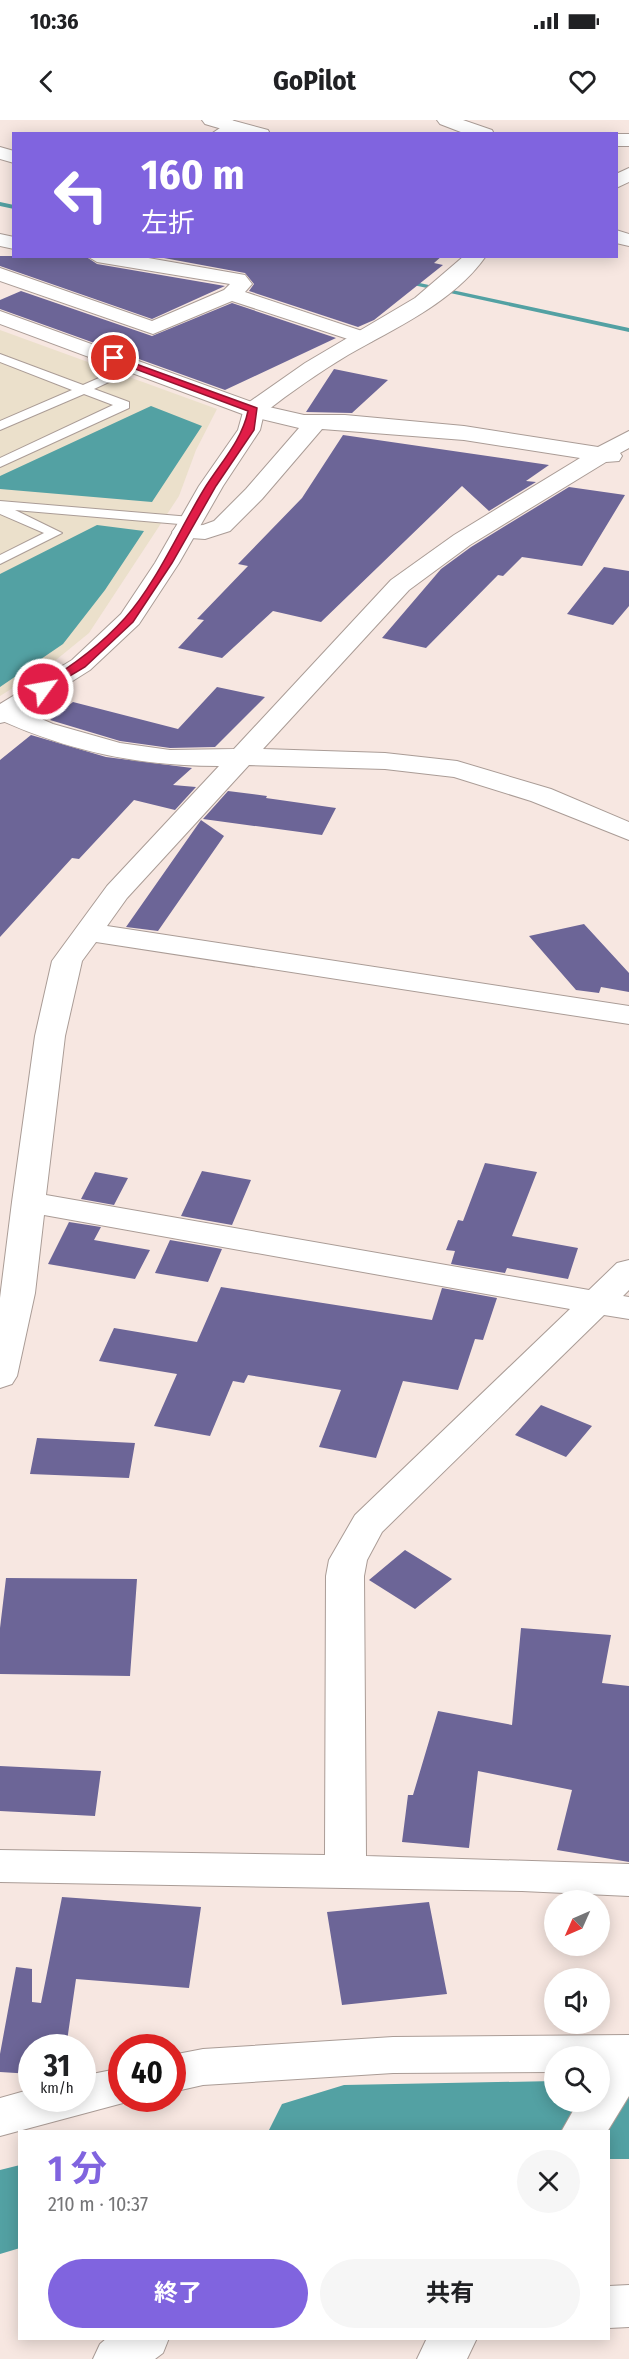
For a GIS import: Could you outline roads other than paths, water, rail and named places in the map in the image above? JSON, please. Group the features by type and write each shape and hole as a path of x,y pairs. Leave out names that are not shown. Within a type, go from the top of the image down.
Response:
{"street":[{"path":"446,120 480,132"},
{"path":"223,124 253,132"},
{"path":"0,274 153,328 231,294 243,282 109,258"},
{"path":"3,714 81,665 130,619 249,430 253,410 297,376 415,309 442,289 474,258"},
{"path":"231,294 364,338"},
{"path":"0,317 253,410 290,420 464,433 629,459"},
{"path":"188,526 205,532 222,526 254,494 316,422"},
{"path":"0,1376 18,1293 50,1036 67,961 117,892 400,585 462,540 629,438"},
{"path":"3,714 44,730 118,752 170,758 240,757 385,761 457,769 541,795 629,832"},
{"path":"89,932 629,1015"},
{"path":"28,1202 613,1306"},
{"path":"346,1873 345,1576 348,1560 368,1524 613,1306 629,1271"},
{"path":"0,1866 522,1875 629,1880"},
{"path":"186,2071 203,2067 393,2055 625,2062 584,2130"},
{"path":"0,2117 18,2112"},
{"path":"610,2307 629,2306"},
{"path":"117,2359 143,2340"},
{"path":"441,2359 453,2340"}],"lane":[{"path":"0,358 124,405 0,463"},
{"path":"0,426 137,366"},
{"path":"0,505 188,526"},
{"path":"0,509 55,533 0,560"}],"water":[{"path":"151,406 202,426 152,502 0,489 0,476"},
{"path":"97,525 144,531 105,590 63,644 0,687 0,574"}],"waterway":[{"path":"0,204 12,207"},
{"path":"404,281 629,330"},
{"path":"323,2130 344,2125 629,2119"},
{"path":"0,2212 18,2207"}]}
